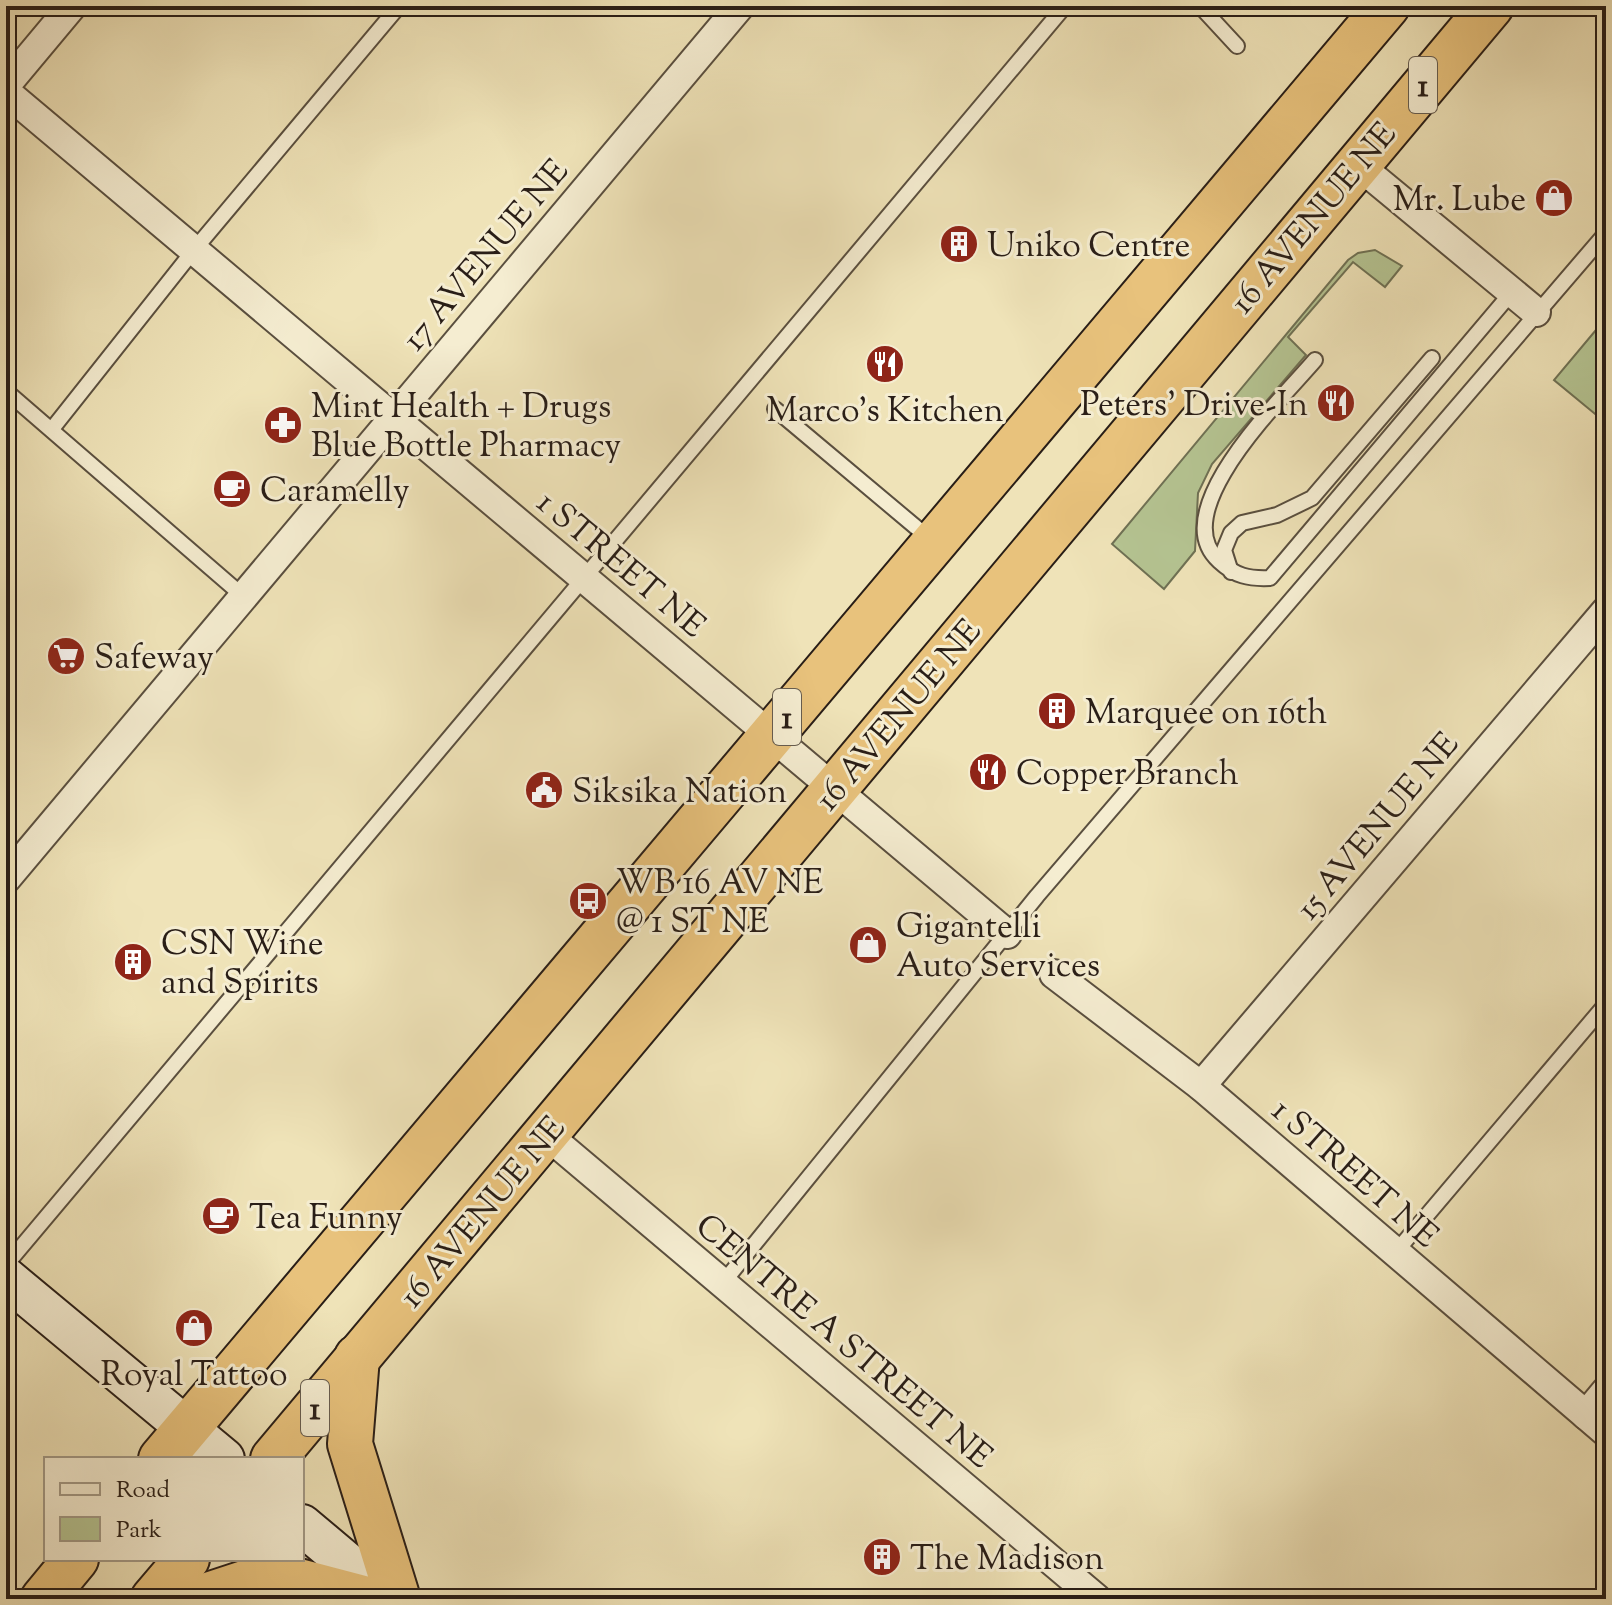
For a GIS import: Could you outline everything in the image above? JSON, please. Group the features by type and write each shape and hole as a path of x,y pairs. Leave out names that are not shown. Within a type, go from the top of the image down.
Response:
{"highway":[{"name":"1","path":"174,1443 1387,6"},
{"name":"16 AVENUE NE","path":"275,1457 1491,6"},
{"path":"357,1357 350,1444 398,1599"},
{"path":"43,1599 74,1561"},
{"path":"153,1599 185,1561"},
{"path":"196,1599 272,1574 367,1599"}],"main road":[{"path":"6,1278 174,1443 218,1457"},
{"path":"304,1527 390,1599"}],"street":[{"path":"6,85 72,6"},
{"name":"17 AVENUE NE","path":"6,879 740,6"},
{"name":"1 STREET NE","path":"6,92 1007,934"},
{"path":"1357,164 1536,312"},
{"name":"15 AVENUE NE","path":"1201,1086 1606,611"},
{"name":"1 STREET NE","path":"1054,974 1201,1086 1596,1424"},
{"name":"CENTRE A STREET NE","path":"547,1135 1097,1599"},
{"path":"1596,1424 1606,1391"}],"lane":[{"path":"52,429 194,250 399,6"},
{"path":"6,1265 1065,6"},
{"path":"1200,6 1237,46"},
{"path":"722,1284 1209,692 1606,233"},
{"path":"1315,360 1218,477 1206,512 1208,542 1213,556 1231,572 1252,579 1270,578 1512,292"},
{"path":"1231,572 1224,550 1231,533 1242,523 1277,515 1312,498 1432,358"},
{"path":"6,391 243,596"},
{"path":"775,409 934,542"},
{"path":"1395,1253 1606,1004"}],"green space":[{"path":"1375,250 1402,266 1385,287 1353,262 1288,337 1306,355 1212,464 1198,493 1195,551 1164,589 1112,544 1348,260 1358,253"},
{"path":"1601,324 1606,328 1606,423 1554,380"}],"place":[{"name":"Mr. Lube","path":"1554,198"},
{"name":"Uniko Centre","path":"959,244"},
{"name":"Marco's Kitchen","path":"885,364"},
{"name":"Peters' Drive-In","path":"1336,403"},
{"name":"Mint Health + Drugs Blue Bottle Pharmacy","path":"283,425"},
{"name":"Caramelly","path":"232,489"},
{"name":"Safeway","path":"66,656"},
{"name":"Marquee on 16th","path":"1057,711"},
{"name":"Copper Branch","path":"988,772"},
{"name":"Siksika Nation","path":"544,790"},
{"name":"WB 16 AV NE @ 1 ST NE","path":"588,901"},
{"name":"Gigantelli Auto Services","path":"868,945"},
{"name":"CSN Wine and Spirits","path":"133,962"},
{"name":"Tea Funny","path":"221,1216"},
{"name":"Royal Tattoo","path":"194,1328"},
{"name":"The Madison","path":"882,1557"}]}
